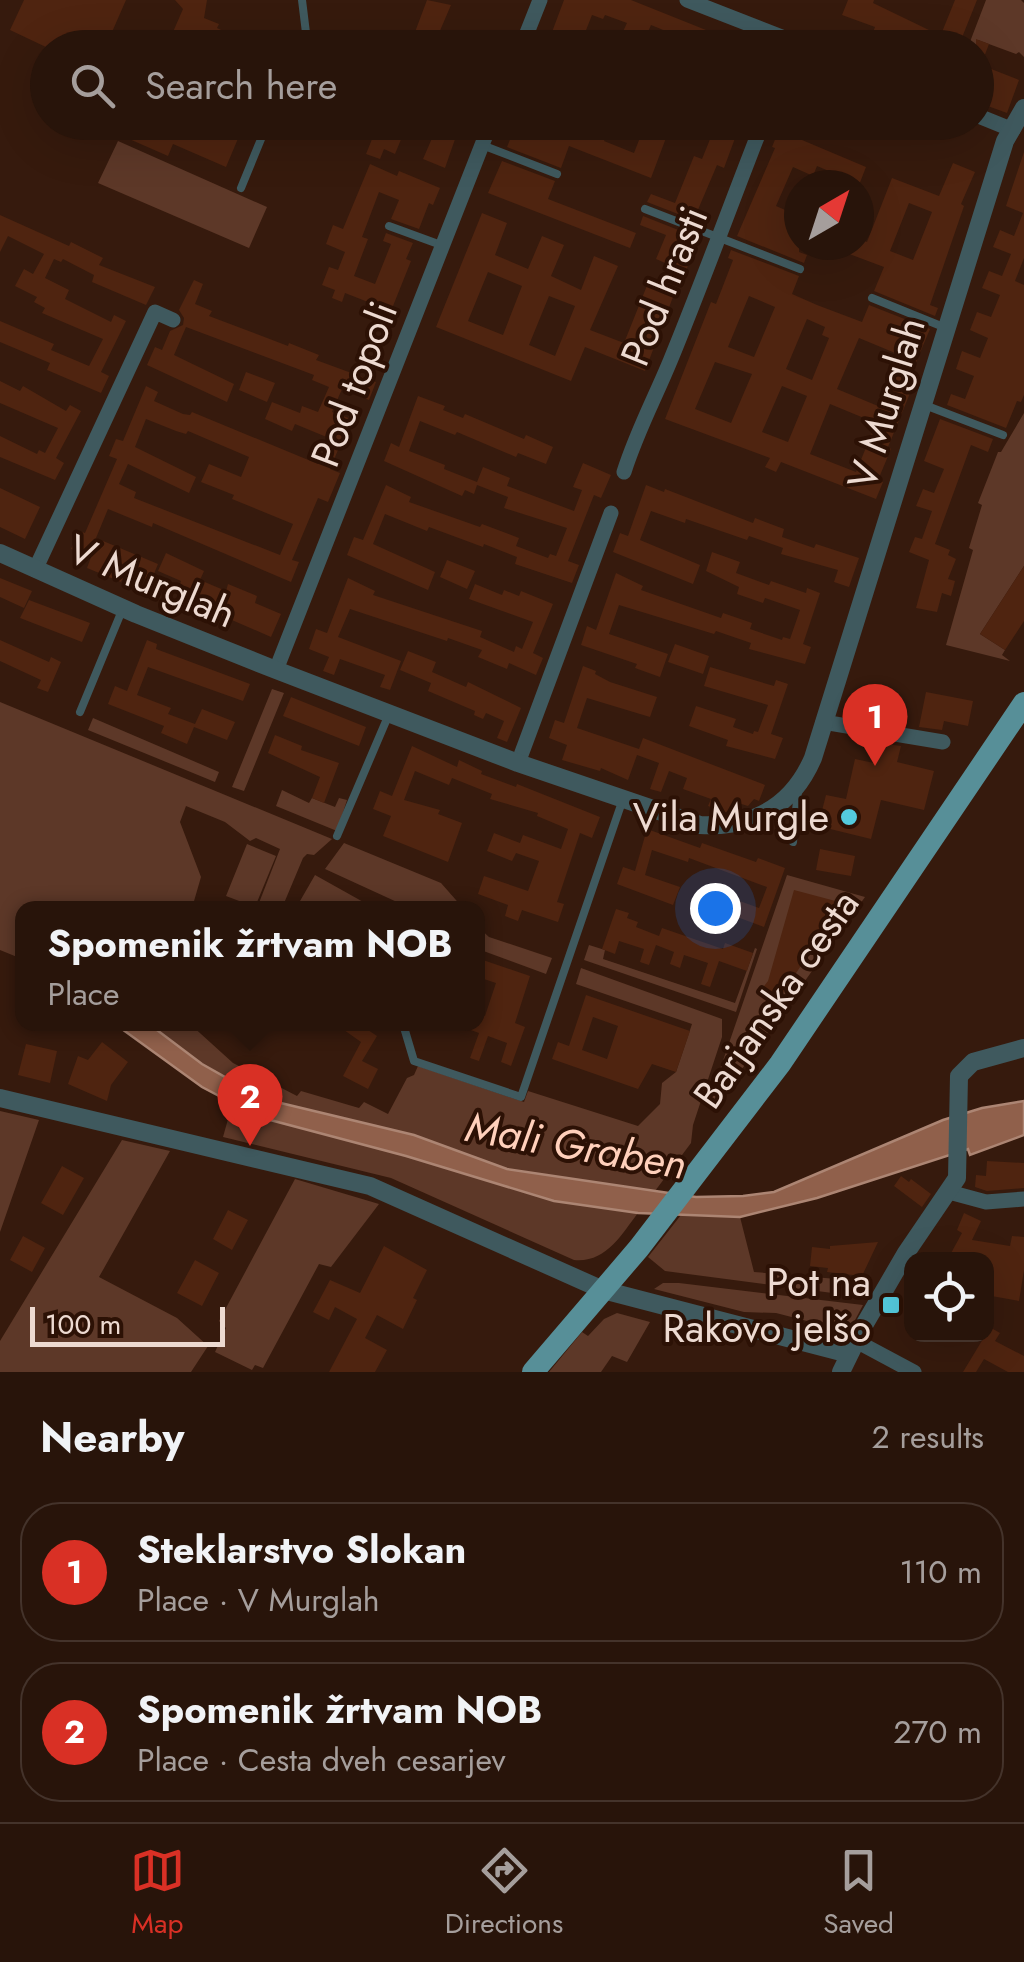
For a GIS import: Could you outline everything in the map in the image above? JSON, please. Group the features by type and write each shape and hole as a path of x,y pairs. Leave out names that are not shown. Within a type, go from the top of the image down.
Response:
{"main road":[{"name":"Barjanska cesta","path":"533,1372 639,1248 708,1159 841,976 1024,703"}],"street":[{"path":"528,30 540,0"},
{"path":"687,0 759,30"},
{"name":"V Murglah","path":"0,553 123,608 518,764 686,821 720,826 758,818 798,785 813,758 1005,141 1024,108"},
{"path":"994,122 1013,130"},
{"name":"Pod topoli","path":"276,670 484,140"},
{"name":"Pod hrasti","path":"624,472 640,422 649,411 756,140"},
{"path":"35,570 154,312 173,320"},
{"path":"518,764 611,514"},
{"path":"822,722 943,742"},
{"path":"849,1356 906,1253 949,1192 959,1171 959,1076 973,1062 1024,1048"},
{"path":"0,1098 370,1186 604,1290 914,1372"},
{"path":"949,1192 986,1202 1024,1198"}],"lane":[{"path":"302,0 306,30"},
{"path":"241,188 261,140"},
{"path":"482,145 557,174"},
{"path":"646,208 800,269"},
{"path":"389,226 443,246"},
{"path":"872,298 946,328"},
{"path":"922,404 1002,435"},
{"path":"80,712 123,608"},
{"path":"338,836 390,714"},
{"path":"793,842 798,785"},
{"path":"405,1031 414,1061 521,1097 623,799"}],"shaded area":[{"path":"986,0 1021,0 1024,57 994,46 994,30 975,30"},
{"path":"118,141 267,207 249,248 98,183"},
{"path":"1024,413 1024,566 980,634 1005,650 1002,655 1010,661 946,645 973,550 969,548 982,505 978,503 998,452"},
{"path":"272,689 284,693 244,791 232,787"},
{"path":"0,702 332,839 314,855 303,858 285,901 260,901 280,849 256,838 250,841 225,822 186,806 180,822 201,877 194,901 15,901 15,956 0,950"},
{"path":"93,718 219,772 215,782 88,730"},
{"path":"282,790 309,803 312,798 335,807 339,798 347,800 337,831 276,806"},
{"path":"344,843 441,883 457,901 395,901 325,869"},
{"path":"247,844 276,856 257,901 226,896"},
{"path":"315,875 361,901 300,901"},
{"path":"787,875 865,897 714,1108 708,1104"},
{"path":"485,933 552,958 546,974 485,952"},
{"path":"589,945 605,950 603,959 735,1003 757,949 736,1012 584,960"},
{"path":"581,968 722,1019 722,1037 693,1125 691,1143 655,1191 507,1169 414,1135 264,1099 202,1064 158,1031 198,1031 233,1063 297,1096 301,1091 359,1108 364,1102 388,1114 418,1066 524,1102 528,1091 638,1126 660,1104 662,1083 676,1072 692,1024 576,984"},
{"name":"Mali Graben","path":"125,1031 158,1031 202,1064 264,1099 414,1135 507,1169 696,1197 774,1192 943,1120 982,1108 1024,1101 1024,1135 970,1155 968,1149 817,1198 740,1217 638,1213 554,1201 259,1117 202,1087"},
{"path":"232,1105 277,1122 554,1201 638,1213 604,1252 574,1260 391,1178 223,1137"},
{"path":"0,1111 39,1120 0,1232"},
{"path":"122,1140 170,1151 99,1277 177,1318 208,1346 191,1372 0,1372 0,1341"},
{"path":"295,1179 379,1204 331,1267 319,1264 263,1368 255,1365 252,1370 215,1352 226,1328 219,1321"},
{"path":"681,1215 740,1217 754,1272 837,1279 840,1294 665,1271 648,1257"},
{"path":"663,1283 863,1305 854,1322 842,1330 776,1313 744,1312 654,1289"},
{"path":"617,1313 650,1322 627,1362 612,1356 601,1372 549,1372 582,1332 588,1336 604,1319"}],"building":[{"path":"24,0 126,0 113,30 30,30 30,39 10,30"},
{"path":"175,0 207,0 204,18 219,24 217,28 221,30 174,30 183,9"},
{"path":"427,0 451,5 440,30 416,30"},
{"path":"564,0 631,0 706,30 663,30 651,25 649,30 624,30 627,23 592,15 586,30 553,30"},
{"path":"848,0 874,0 873,3 929,30 874,30 875,27 842,15"},
{"path":"955,0 977,0 965,30 943,30"},
{"path":"994,70 1019,80 1007,113 994,108"},
{"path":"132,140 237,140 226,167 173,144 168,156"},
{"path":"372,140 401,140 395,154 384,149 380,159 366,154"},
{"path":"431,140 455,140 445,168 423,159"},
{"path":"510,140 604,140 634,153 639,140 665,140 651,178 569,146 561,168 507,147"},
{"path":"710,140 734,140 724,168 717,165 697,212 707,216 704,224 647,202 651,194 675,203 694,156 702,159"},
{"path":"775,140 802,140 866,167 784,170 784,188 776,206 784,209 784,255 737,236 775,148"},
{"path":"1024,152 1024,258 1015,281 1024,285 1024,395 1021,402 1017,401 1006,428 947,405 951,394 965,399 974,376 956,369 962,351 980,358 988,338 970,330 977,312 991,317 1000,295 982,288 989,271 1002,276 1011,254 993,247 1000,230 1014,236 1023,213 1006,206"},
{"path":"502,161 555,181 548,199 636,233 630,248 488,193"},
{"path":"953,163 975,172 961,204 964,206 930,305 938,308 935,316 874,291 884,267 865,260 874,260 874,224 892,178 939,196","holes":["909,203 932,212 913,260 890,251"]},
{"path":"370,164 440,188 419,229 391,219 399,200 379,192 362,237 368,239 354,276 375,284 391,244 383,241 386,233 413,243 406,259 411,261 391,311 345,293 342,302 332,298 335,290 322,285 329,267 338,270 345,252 326,244 333,225 343,229"},
{"path":"482,213 507,223 495,255 528,269 542,236 564,245 551,276 581,290 594,256 618,266 590,330 624,343 650,278 676,289 645,371 585,347 571,381 436,327","holes":["488,272 522,286 503,335 468,321","549,296 575,306 555,356 529,345"]},
{"path":"0,215 69,246 71,242 103,258 99,265 155,287 146,305 92,282 94,275 63,259 54,259 45,278 69,290 65,299 111,322 114,315 126,321 101,372 109,376 101,393 47,370 50,363 0,342 0,321 54,344 51,350 89,366 103,339 42,313 45,308 34,302 37,297 15,286 24,269 33,274 44,254 8,236 0,252"},
{"path":"643,216 696,237 686,272 656,259 666,235 640,225"},
{"path":"731,250 799,276 792,294 862,322 869,305 930,329 909,379 915,381 888,447 891,449 878,480 883,482 876,499 781,462 776,472 765,467 770,458 665,419 711,302 716,304 733,260 728,258","holes":["749,296 775,307 754,357 728,347","807,319 825,327 822,335 829,338 812,380 786,369","859,338 900,355 878,406 837,389","715,362 752,374 731,423 695,409","782,386 807,396 788,442 762,432","830,404 876,423 856,472 810,454"]},
{"path":"194,280 203,284 195,304 212,311 209,316 288,346 289,343 319,355 316,360 376,382 369,400 342,389 332,412 351,419 330,469 340,473 328,502 318,498 292,560 299,562 291,582 153,523 152,527 108,509 96,538 158,564 151,581 126,570 121,582 87,568 91,557 71,549 79,531 85,533 117,459 109,456 116,439 123,441 146,386 158,392 154,401 183,414 192,412 318,464 329,438 295,424 292,431 265,419 272,402 300,413 302,406 318,412 329,387 312,380 314,375 186,327 174,355 234,384 227,402 147,365 155,347 162,350 170,331 183,325 179,310","holes":["146,419 186,434 188,431 249,457 241,477 209,464 201,482 293,524 280,555 134,498 136,492 119,484 128,464 189,493 196,477 135,447"]},
{"path":"246,372 275,383 267,402 239,390"},
{"path":"0,381 20,391 23,386 66,411 70,405 81,411 56,458 64,463 55,480 0,457 0,436 37,454 39,450 45,453 58,428 0,403"},
{"path":"418,396 463,418 465,414 553,447 546,464 518,453 516,457 420,421 409,451 445,465 444,469 477,482 483,467 510,478 507,486 574,511 582,490 573,487 583,463 611,475 601,498 594,495 568,561 579,565 572,583 515,564 517,557 484,544 483,547 429,527 427,531 385,514 373,544 435,572 428,590 347,555 354,537 363,540 386,485 411,497 409,502 519,538 516,546 548,558 550,554 556,556 567,528 504,508 508,497 477,485 474,494 465,490 462,496 384,461 391,443 399,447"},
{"path":"940,419 993,439 988,452 971,445 935,544 950,550 948,555 956,559 948,579 955,581 951,596 942,593 937,612 916,608 929,560 909,552 915,537 922,539 932,511 916,506 923,489 934,493 944,469 924,461"},
{"path":"646,485 753,523 755,518 784,529 782,537 814,548 816,544 859,558 849,587 834,582 838,570 781,554 783,548 651,511 640,540 700,565 693,584 613,552 620,533 628,536"},
{"path":"0,488 40,507 25,539 0,527"},
{"path":"712,552 740,562 736,573 769,585 771,581 806,593 807,588 820,593 803,644 811,647 805,664 749,649 751,643 716,631 714,634 619,605 609,634 668,654 660,677 635,668 637,664 581,645 587,626 596,630 616,573 643,586 641,590 721,618 723,613 752,623 750,629 790,639 800,610 765,598 763,603 737,594 739,587 706,571"},
{"path":"166,553 204,571 200,580 226,591 228,584 257,596 255,603 281,614 271,637 218,614 215,621 206,617 210,606 177,592 181,581 158,571"},
{"path":"447,560 475,571 467,589 440,577"},
{"path":"1024,566 1024,621 1005,650 980,634"},
{"path":"0,578 32,591 24,608 0,597"},
{"path":"348,578 375,591 373,595 482,631 480,637 514,652 516,646 522,649 533,622 469,599 475,584 502,595 504,590 519,596 521,591 553,604 533,653 543,658 536,675 509,663 507,669 478,657 482,650 350,609 338,637 401,661 390,690 380,687 385,675 340,659 334,675 323,671 329,657 309,649 316,629 327,633"},
{"path":"29,600 90,623 82,642 20,618"},
{"path":"0,640 49,662 51,657 61,662 48,692 37,688 41,680 0,661"},
{"path":"147,640 157,644 156,649 250,684 243,701 148,667 137,695 171,708 168,714 195,724 202,709 235,722 227,740 194,727 187,744 161,733 164,726 108,704 115,686 127,691"},
{"path":"675,644 709,656 703,674 668,662"},
{"path":"408,651 436,662 432,672 466,687 468,682 521,708 507,742 497,738 504,721 486,713 483,719 474,715 475,711 428,691 431,683 400,670"},
{"path":"583,666 610,682 657,697 650,717 587,698 577,728 639,749 643,738 765,785 759,801 754,799 748,806 735,802 731,811 725,812 708,806 711,799 683,789 687,778 669,771 661,792 650,789 659,763 637,755 628,780 601,768 600,771 562,760 567,745 549,738 555,720 564,723"},
{"path":"710,667 774,686 776,680 788,684 771,734 783,738 775,759 726,746 728,740 689,726 696,706 736,719 733,727 753,734 758,732 768,705 704,686"},
{"path":"926,692 973,701 968,726 944,721 942,730 919,727"},
{"path":"291,697 366,727 359,746 283,716"},
{"path":"275,735 302,746 301,750 339,763 324,803 312,798 320,777 268,753"},
{"path":"879,743 901,746 897,762 934,771 924,810 881,800 871,839 818,826 826,795 846,799 855,759 874,763"},
{"path":"412,746 457,767 459,760 482,771 481,774 600,817 592,838 580,833 557,902 564,904 558,922 522,910 518,921 505,916 508,905 478,894 484,876 528,891 539,861 516,853 512,861 487,851 494,833 520,843 523,835 561,849 568,829 537,816 538,813 490,799 492,794 452,778 449,785 415,771 404,800 440,810 438,814 462,823 448,862 383,836 391,816 373,809 380,791 392,796"},
{"path":"647,829 700,848 702,843 785,868 764,927 710,907 715,892 759,908 767,887 689,858 688,862 652,850 645,875 680,887 673,905 617,884 623,867 635,871"},
{"path":"820,849 855,856 851,876 816,870"},
{"path":"794,890 843,903 780,997 761,990 768,981"},
{"path":"616,909 629,913 627,918 638,922 636,927 659,936 662,928 723,949 725,943 753,953 747,971 719,961 710,987 701,984 708,963 684,955 680,968 670,964 674,952 656,945 649,965 640,962 644,949 619,941 615,954 602,949"},
{"path":"485,961 530,976 515,1023 525,1027 511,1066 501,1062 507,1043 488,1036 479,1061 470,1058 479,1033 474,1031 485,1031 485,1016 496,983 485,979"},
{"path":"586,995 690,1031 676,1072 652,1064 638,1089 552,1059 558,1042 569,1046","holes":["593,1017 618,1026 607,1059 582,1050"]},
{"path":"345,1031 370,1031 377,1036 362,1061 378,1069 368,1089 343,1076 361,1042"},
{"path":"102,1042 128,1062 111,1085 107,1101 68,1084 78,1056 88,1060"},
{"path":"26,1044 57,1051 50,1083 18,1075"},
{"path":"987,1161 1024,1163 1024,1188 987,1191 975,1187 976,1175 986,1176"},
{"path":"62,1166 84,1178 63,1215 41,1203"},
{"path":"901,1176 931,1194 922,1207 894,1186"},
{"path":"228,1210 248,1220 232,1250 213,1239"},
{"path":"964,1213 981,1221 972,1240 1010,1246 1012,1236 1024,1237 1019,1301 994,1296 994,1252 952,1252 962,1233 957,1230"},
{"path":"23,1236 45,1248 32,1272 10,1260"},
{"path":"878,1242 862,1276 810,1266 812,1247 830,1249"},
{"path":"384,1246 427,1270 413,1298 417,1300 403,1329 377,1315 365,1338 387,1350 375,1372 329,1372 357,1319 335,1307 329,1320 313,1312 330,1280 360,1293"},
{"path":"195,1260 219,1273 202,1306 177,1293"},
{"path":"994,1330 1000,1333 995,1341 1024,1356 1024,1372 1008,1372 984,1359 976,1372 963,1372 981,1342 994,1342"}],"place":[{"name":"Steklarstvo Slokan","path":"875,766"},
{"name":"Vila Murgle","path":"849,817"},
{"name":"Spomenik žrtvam NOB","path":"250,1146"},
{"name":"Pot na Rakovo jelšo","path":"891,1305"}]}
